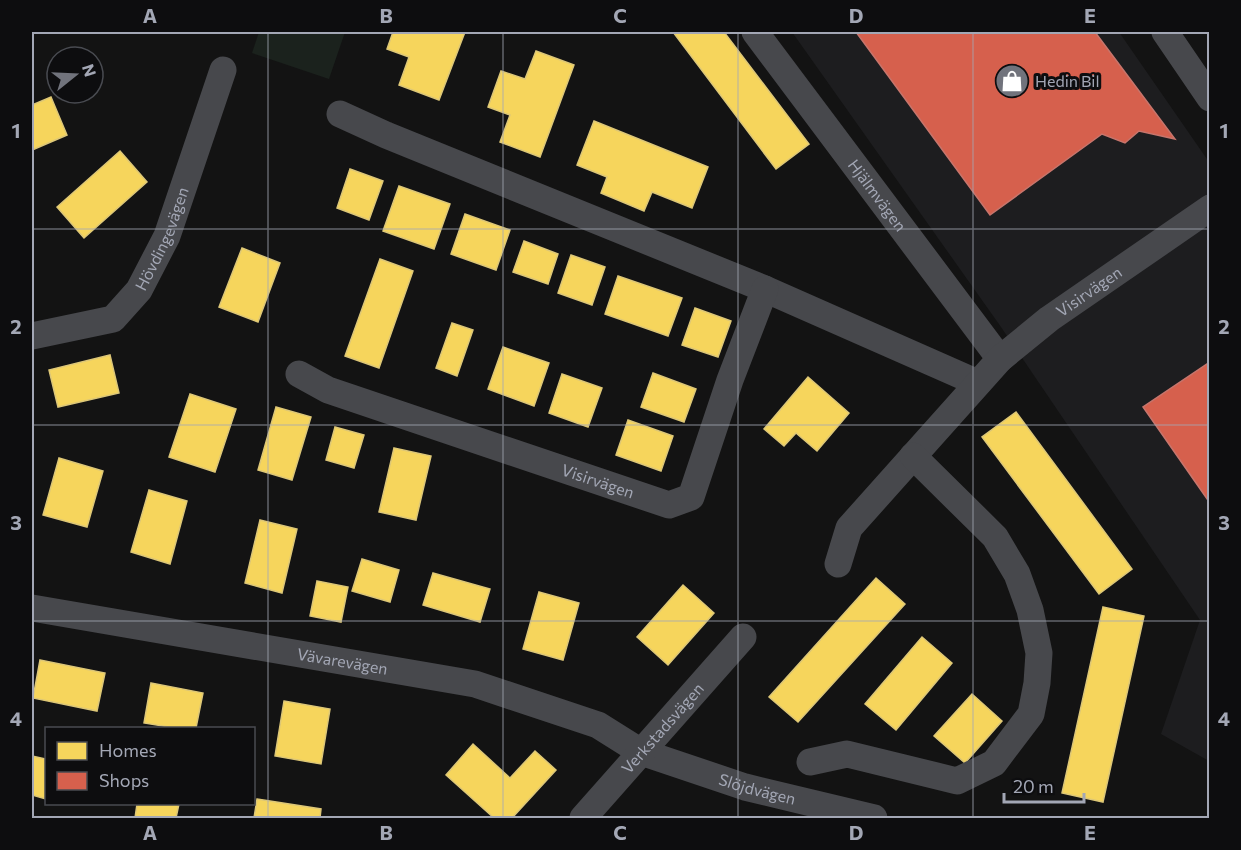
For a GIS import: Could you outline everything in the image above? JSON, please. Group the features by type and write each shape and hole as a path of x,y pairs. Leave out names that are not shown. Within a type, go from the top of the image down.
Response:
{"street":[{"name":"Hjälmvägen","path":"755,32 1000,359"},
{"path":"1165,32 1209,98"},
{"name":"Hövdingevägen","path":"32,336 113,319 139,290 167,236 223,70"},
{"path":"340,114 397,140 765,289 978,383"},
{"name":"Visirvägen","path":"838,564 849,528 1000,359 1049,319 1209,208"},
{"name":"Visirvägen","path":"299,374 328,390 669,505 691,497 730,380 765,289"},
{"path":"810,762 847,754 957,781 994,763 1031,714 1037,683 1039,653 1030,610 1017,574 995,537 913,456"},
{"name":"Vävarevägen","path":"32,608 475,684 598,725 641,752"},
{"name":"Verkstadsvägen","path":"583,819 743,637"},
{"name":"Slöjdvägen","path":"641,752 745,787 874,819"}],"shaded area":[{"path":"259,32 345,32 329,79 252,53"},
{"path":"792,32 1119,32 1209,162 1209,761 1161,734 1200,620 1001,327"}],"building: Homes":[{"path":"393,32 465,32 439,100 399,85 409,57 387,49"},
{"path":"673,32 724,32 809,144 776,169"},
{"path":"536,51 574,65 540,157 500,142 510,115 488,107 501,71 525,79"},
{"path":"45,100 45,105 54,105 67,135 32,150 32,105"},
{"path":"594,121 708,167 692,208 652,192 644,211 601,193 607,177 577,165"},
{"path":"120,151 147,182 84,238 57,207"},
{"path":"350,169 383,181 369,220 337,208"},
{"path":"399,186 450,204 434,249 383,231"},
{"path":"465,214 510,230 496,270 451,254"},
{"path":"524,241 558,254 548,284 513,272"},
{"path":"242,248 280,263 258,322 219,307"},
{"path":"571,255 605,267 592,305 558,293"},
{"path":"380,259 413,271 379,368 345,356"},
{"path":"618,276 682,298 668,336 605,314"},
{"path":"695,308 731,321 718,357 682,345"},
{"path":"452,323 473,330 457,376 436,368"},
{"path":"503,347 549,363 534,406 488,389"},
{"path":"110,355 119,393 58,407 49,370"},
{"path":"653,373 696,389 684,422 641,407"},
{"path":"562,374 602,388 588,427 549,413"},
{"path":"808,377 849,413 817,451 796,433 784,446 764,429"},
{"path":"190,394 236,409 215,472 169,457"},
{"path":"276,407 311,417 292,480 258,470"},
{"path":"1016,412 1132,569 1099,594 982,437"},
{"path":"628,420 673,436 661,471 616,455"},
{"path":"335,427 364,435 354,468 326,460"},
{"path":"394,448 431,456 416,520 379,512"},
{"path":"59,458 103,471 87,527 43,515"},
{"path":"149,490 187,501 170,564 131,552"},
{"path":"260,520 297,529 282,593 245,583"},
{"path":"362,559 399,570 390,602 352,591"},
{"path":"433,573 490,589 480,622 423,605"},
{"path":"876,578 905,604 798,722 769,697"},
{"path":"317,581 348,587 341,622 310,616"},
{"path":"683,585 714,613 668,665 637,637"},
{"path":"539,592 579,603 563,660 523,649"},
{"path":"1103,607 1144,616 1103,802 1062,793"},
{"path":"922,637 952,663 896,730 865,704"},
{"path":"40,660 105,673 97,711 33,698"},
{"path":"151,683 203,693 196,727 169,727 144,723"},
{"path":"972,694 1002,721 965,763 934,736"},
{"path":"284,701 330,709 321,764 275,756"},
{"path":"473,744 510,778 535,751 556,770 512,818 494,818 446,775"},
{"path":"32,756 45,759 45,799 32,795"},
{"path":"257,799 321,809 320,818 254,818"},
{"path":"137,805 179,805 176,818 135,818"}],"building: Shops":[{"name":"Hedin Bil","path":"856,32 1095,32 1175,139 1139,131 1125,143 1102,134 990,215"},
{"path":"1210,362 1210,503 1143,407"}],"place":[{"name":"Hedin Bil","path":"1012,81"}]}
